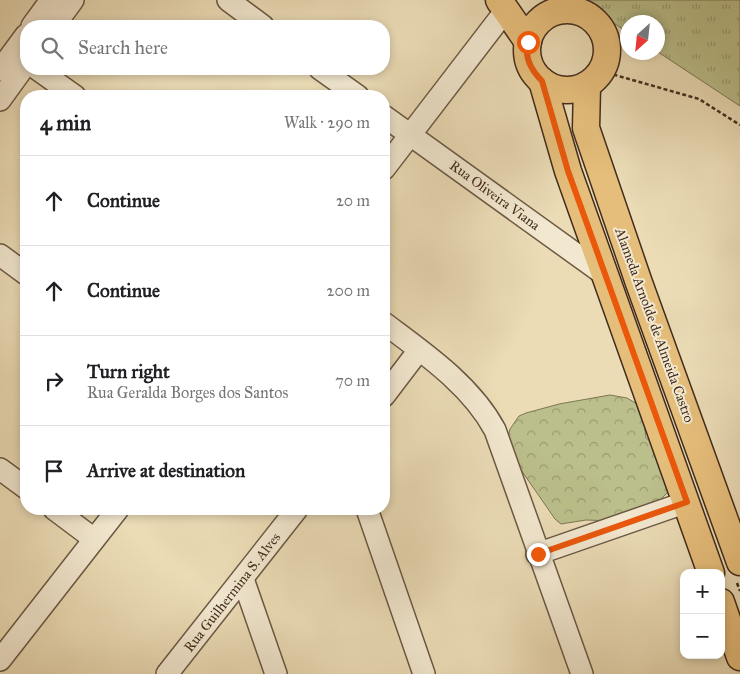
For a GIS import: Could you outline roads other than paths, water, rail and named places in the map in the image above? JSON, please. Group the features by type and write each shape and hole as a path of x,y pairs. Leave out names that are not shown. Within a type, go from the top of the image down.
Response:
{"main road":[{"path":"503,5 528,42"},
{"path":"572,7 594,21 605,38 606,58 594,78 567,90 554,88 542,81 533,72 528,60 528,42 536,24 546,16 572,7"},
{"name":"Alameda Arnolde de Almeida Castro","path":"594,78 586,128 639,282 740,562"},
{"path":"542,81 568,171 710,569"},
{"path":"725,614 740,657"}],"street":[{"path":"36,20 51,0"},
{"path":"58,20 73,0"},
{"path":"228,0 255,20"},
{"path":"390,162 411,136 503,5"},
{"path":"0,70 19,50"},
{"path":"0,100 19,50"},
{"path":"45,75 67,90"},
{"path":"328,75 350,90"},
{"name":"Rua Oliveira Viana","path":"390,120 605,275"},
{"path":"0,254 20,269"},
{"path":"390,328 419,350 477,402 486,415 494,430 582,674"},
{"path":"390,388 419,350"},
{"path":"0,469 20,484"},
{"path":"538,554 687,502"},
{"path":"62,515 94,539"},
{"path":"0,660 113,515"},
{"name":"Rua Guilhermina S. Alves","path":"167,674 292,515"},
{"path":"369,515 424,674"},
{"path":"243,579 276,674"}]}
